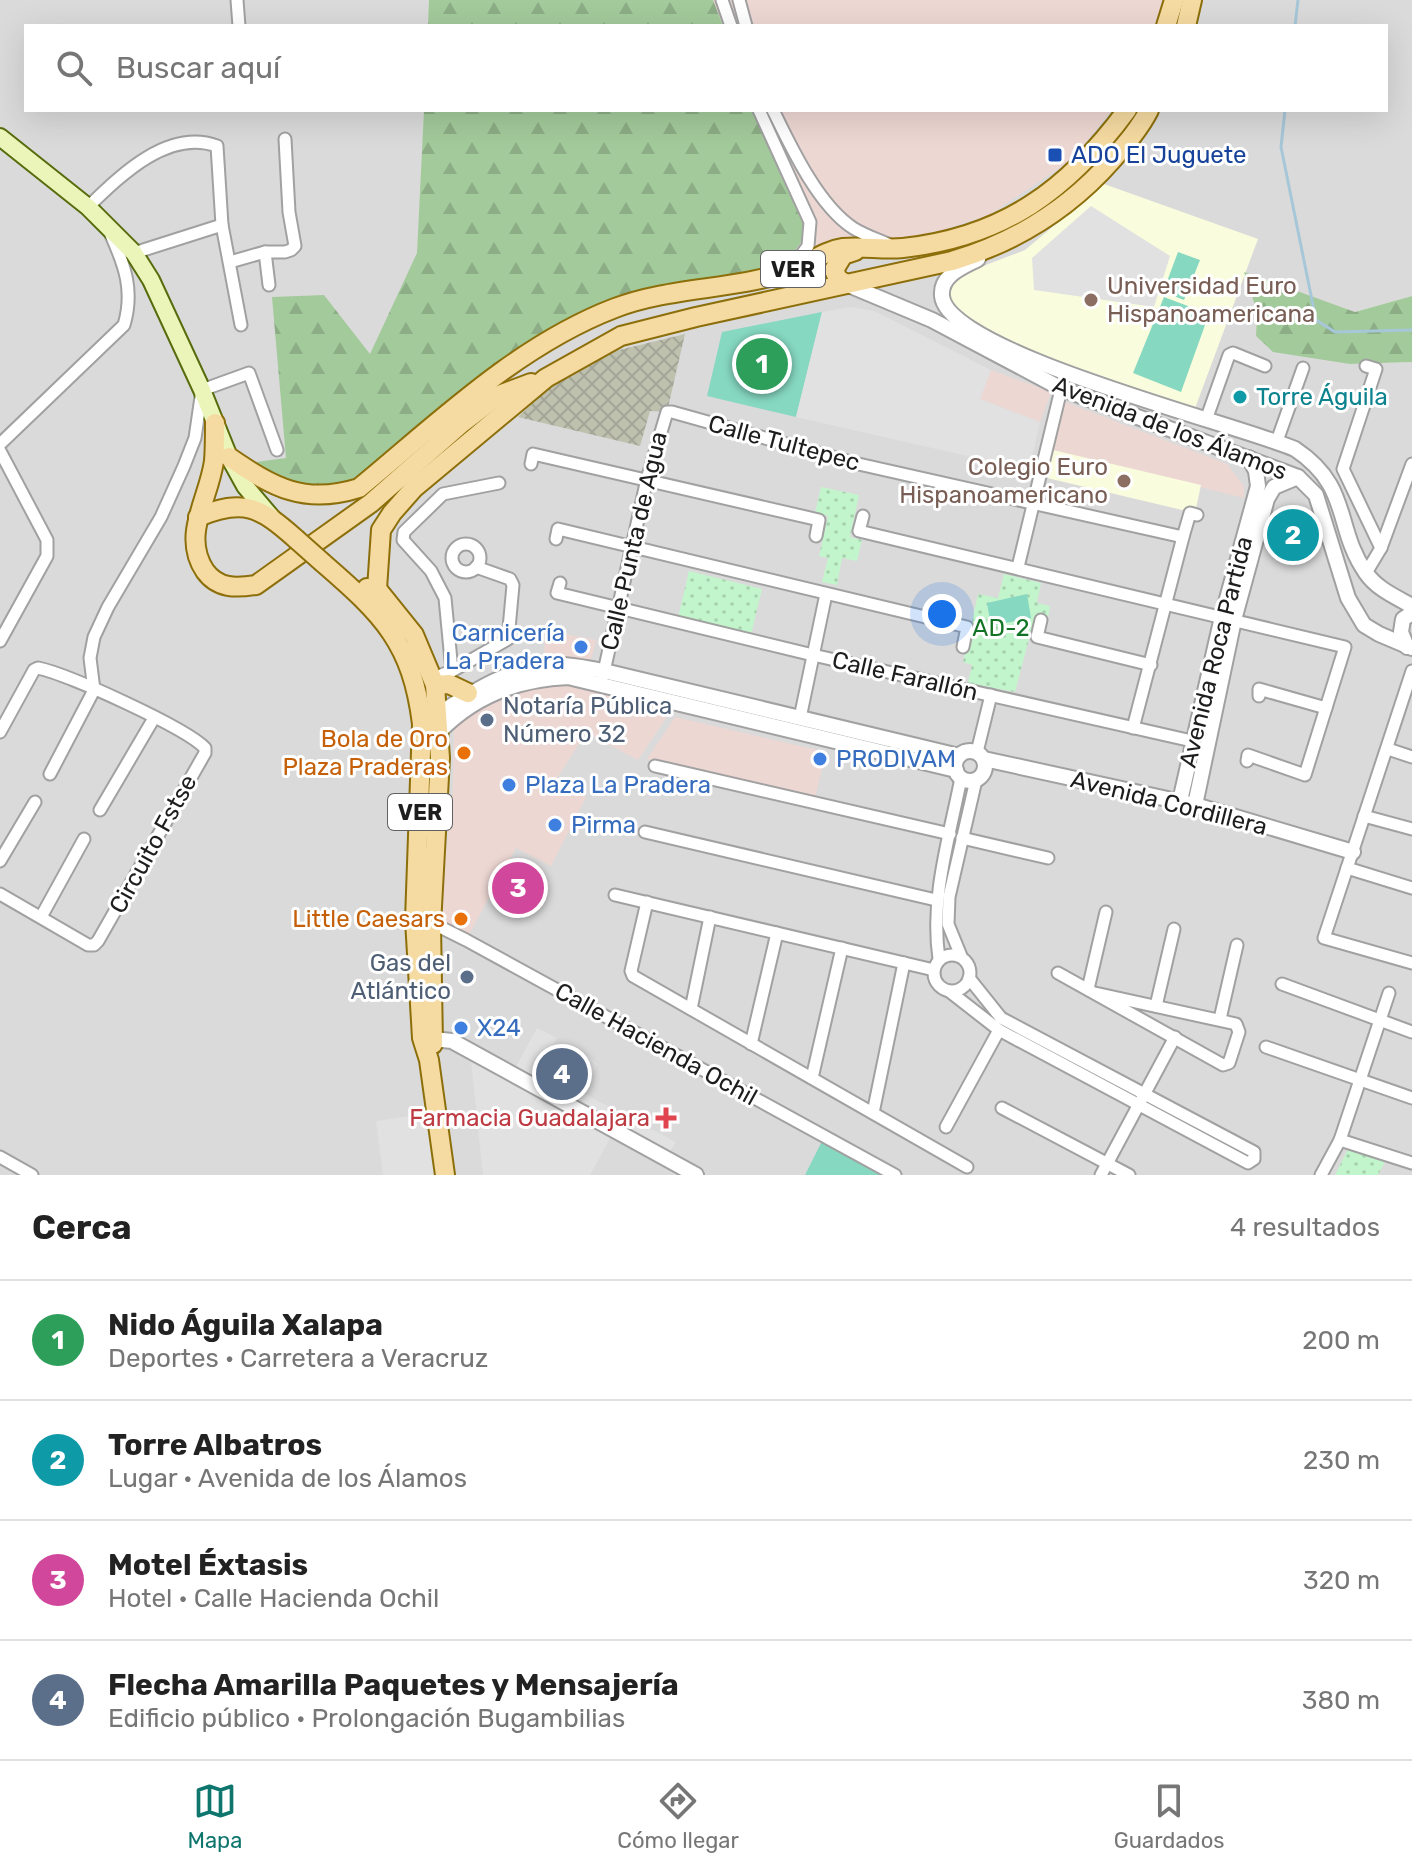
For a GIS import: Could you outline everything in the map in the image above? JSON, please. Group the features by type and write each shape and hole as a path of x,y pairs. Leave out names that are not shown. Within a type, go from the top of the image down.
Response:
{"main road":[{"path":"1167,24 1174,0"},
{"path":"1186,24 1192,0"},
{"name":"VER","path":"453,420 499,375 543,344 617,307 788,272 831,251 865,247 899,249 941,242 1006,219 1045,197 1098,148 1125,112"},
{"name":"VER","path":"546,378 621,336 952,261 993,248 1037,225 1078,196 1099,175 1147,112"},
{"path":"0,137 88,207 134,253 151,280 229,457 245,486 274,520 349,585 377,589 381,530 392,513 414,488 546,378"},
{"path":"1037,225 1053,207 1045,197"},
{"path":"846,284 838,279 834,270 837,261 843,255 865,247"},
{"path":"723,311 712,306 711,294 748,280"},
{"path":"229,457 281,488 317,497 341,494 359,488 453,420 499,395 546,378"},
{"path":"215,423 214,463 198,517 194,544 198,560 209,576 220,585 235,588 256,585 371,503 453,420"},
{"path":"198,517 224,506 245,506 274,520"},
{"name":"VER","path":"349,585 381,619 408,640 412,670 433,723 440,758 423,922 429,1037"},
{"name":"VER","path":"377,589 434,681 433,723"},
{"path":"434,681 468,693"},
{"path":"429,1037 429,1060 445,1175"}],"street":[{"path":"237,0 239,24"},
{"path":"722,0 730,24"},
{"path":"739,0 745,24"},
{"path":"760,112 810,222 808,246 788,272"},
{"path":"774,112 833,211 859,231 899,249"},
{"path":"230,262 265,252 285,252 295,246 289,212 285,139"},
{"path":"88,207 120,176 149,156 184,143 206,142 217,146 222,225 241,325"},
{"path":"134,253 222,225"},
{"path":"0,444 124,325 130,290 124,264 108,227"},
{"name":"Avenida de los Álamos","path":"993,248 950,275 941,292 945,308 1039,370"},
{"path":"265,252 269,285"},
{"name":"Avenida de los Álamos","path":"846,284 1063,381 1298,477 1316,495 1348,598 1364,625 1410,647"},
{"path":"1206,420 1229,355 1233,353 1265,366"},
{"path":"1366,366 1376,369 1343,469 1381,548"},
{"path":"1277,441 1303,368"},
{"path":"50,774 94,690 90,658 94,637 108,607 161,517 184,466 195,438 202,390 249,373 277,450"},
{"path":"1018,567 1063,381"},
{"name":"Avenida de los Álamos","path":"1063,381 1206,420 1295,449 1324,472 1343,509 1352,543 1366,573 1382,589 1412,606"},
{"name":"Calle Tultepec","path":"667,412 854,463 1183,537"},
{"name":"Calle Punta de Agua","path":"603,678 647,479 667,412"},
{"path":"1274,468 1295,449"},
{"path":"0,451 47,540 47,556 1,637"},
{"path":"531,464 533,454 819,520 816,536"},
{"name":"Avenida Roca Partida","path":"1187,803 1258,486 1256,471 1249,458"},
{"path":"1366,573 1381,548 1412,464"},
{"name":"Avenida Roca Partida","path":"1187,803 1192,741 1267,499 1274,487 1298,477"},
{"path":"452,671 445,598 431,571 403,540 404,532 443,494 499,483"},
{"path":"1133,728 1190,513 1197,515"},
{"path":"863,516 859,531 1345,647 1305,775 1248,755 1247,761"},
{"path":"556,539 558,529 967,627 963,647"},
{"path":"434,681 508,639 513,585 510,579 476,567"},
{"name":"Calle Farallón","path":"560,583 557,593 1192,741"},
{"path":"800,718 826,594"},
{"path":"1410,647 1401,632 1403,619 1412,613"},
{"path":"1041,620 1037,637 1151,665"},
{"path":"433,723 468,693 523,670 558,664 983,774 980,756 991,695"},
{"name":"Circuito Fstse","path":"0,732 34,670 44,669 154,718 202,744 205,753 94,945 88,945 0,894"},
{"path":"1412,671 1324,938 1412,963"},
{"path":"433,723 522,683 542,678 603,678 800,718 963,771"},
{"path":"1259,696 1259,689 1326,708"},
{"path":"100,810 154,718"},
{"path":"1388,749 1412,757"},
{"path":"949,991 962,988 969,978 969,966 961,956 948,924 950,834 967,751 980,756"},
{"name":"Avenida Cordillera","path":"980,756 1187,803 1353,852"},
{"path":"655,766 950,834"},
{"path":"963,771 962,838 936,900 939,985 999,1030 1036,1043"},
{"path":"0,861 35,802"},
{"path":"1364,816 1412,829"},
{"path":"645,832 936,900"},
{"path":"962,838 1048,858"},
{"path":"41,917 84,839"},
{"path":"1347,868 1412,888"},
{"path":"615,895 904,963 936,964 949,954 961,956"},
{"path":"647,902 631,971 633,976 967,1167"},
{"path":"1092,991 1106,912"},
{"path":"691,1009 710,917"},
{"name":"Calle Hacienda Ochil","path":"423,922 478,946 895,1175"},
{"path":"1156,1006 1174,929"},
{"path":"751,1044 777,933"},
{"path":"1220,1019 1237,945"},
{"path":"812,1078 842,948"},
{"path":"873,1113 904,963"},
{"path":"1058,973 1226,1065 1239,1028 1236,1024 1092,991"},
{"path":"969,978 1001,1018 1036,1043 1142,1099 1254,1152 1254,1159 1248,1163 1142,1099"},
{"path":"1282,984 1412,1032"},
{"path":"1321,1175 1340,1140 1389,993"},
{"path":"946,1127 999,1030"},
{"path":"429,1037 459,1045 696,1175"},
{"path":"1104,1169 1175,1037"},
{"path":"1266,1047 1412,1098"},
{"path":"1002,1108 1104,1169 1129,1175"},
{"path":"1340,1140 1412,1163"},
{"path":"0,1157 11,1170 32,1175"}],"shaded area":[{"path":"0,0 1412,0 1412,296 1355,312 1244,273 1257,312 1256,336 1350,364 1412,362 1412,1175 0,1175"},
{"path":"713,0 1162,0 1156,24 722,24"},
{"path":"758,112 1110,112 1071,160 989,215 920,237 789,259 802,222"},
{"name":"Universidad Euro Hispanoamericana","path":"1104,184 1258,239 1194,411 1055,362 964,318 946,296 952,278 1025,250"},
{"path":"1091,206 1170,256 1154,307 1034,290 1032,258"},
{"path":"851,307 874,311 991,370 980,399 1040,422 1029,470 796,417 822,312"},
{"path":"685,334 667,412 650,411 640,446 518,417 560,377 615,351"},
{"path":"991,370 1051,392 1040,422 980,399"},
{"path":"1065,402 1227,464 1244,486 1244,498 1053,450"},
{"name":"Colegio Euro Hispanoamericano","path":"1053,450 1201,485 1195,513 1047,478"},
{"name":"Plaza La Pradera","path":"559,633 596,640 592,656 576,687 672,709 638,760 586,732 556,780 586,797 551,866 516,848 466,940 438,926 453,790 454,728 464,715 546,684 544,634"},
{"path":"675,717 826,752 815,798 647,759"},
{"path":"537,1028 557,1038 540,1070 565,1083 583,1052 598,1064 583,1093 676,1142 666,1158 614,1131 590,1175 483,1175 470,1051 512,1074"},
{"path":"430,1113 439,1175 383,1175 376,1121"}],"green space":[{"path":"429,0 713,0 722,24 428,24"},
{"path":"424,112 758,112 807,234 789,259 768,269 576,323 361,479 318,492 285,485 249,463 286,458 272,297 324,295 370,354 417,253"},
{"path":"1178,252 1200,260 1184,300 1163,292"},
{"path":"1244,272 1355,312 1412,296 1412,362 1350,364 1273,352 1256,336 1257,312"},
{"path":"1164,297 1209,314 1181,392 1133,373"},
{"path":"822,312 796,417 707,396 722,332"},
{"path":"821,487 859,495 850,537 862,540 857,561 842,558 837,585 822,582 828,558 819,556 828,516 815,513"},
{"path":"689,571 762,589 751,635 678,618"},
{"name":"AD-2","path":"1004,574 1041,583 1037,603 1050,606 1048,618 1035,616 1015,692 968,683 972,665 963,662 978,594 998,598"},
{"path":"1027,594 1031,618 991,626 987,603"},
{"path":"823,1139 888,1175 805,1175"},
{"path":"1348,1149 1386,1160 1378,1175 1335,1175"}],"waterway":[{"path":"1295,24 1298,0"},
{"path":"1285,112 1281,147 1316,320 1335,332 1412,330"}],"place":[{"name":"ADO El Juguete","path":"1055,155"},
{"name":"Universidad Euro Hispanoamericana","path":"1091,300"},
{"name":"Nido Águila Xalapa","path":"762,364"},
{"name":"Torre Águila","path":"1240,397"},
{"name":"Colegio Euro Hispanoamericano","path":"1124,481"},
{"name":"Torre Albatros","path":"1293,535"},
{"name":"Carnicería La Pradera","path":"581,647"},
{"name":"Notaría Pública Número 32","path":"487,720"},
{"name":"Bola de Oro Plaza Praderas","path":"464,753"},
{"name":"PRODIVAM","path":"820,759"},
{"name":"Plaza La Pradera","path":"509,785"},
{"name":"Pirma","path":"555,825"},
{"name":"Motel Éxtasis","path":"518,888"},
{"name":"Little Caesars","path":"461,919"},
{"name":"Gas del Atlántico","path":"467,977"},
{"name":"X24","path":"461,1028"},
{"name":"Flecha Amarilla Paquetes y Mensajería","path":"562,1074"},
{"name":"Farmacia Guadalajara","path":"666,1118"}]}
